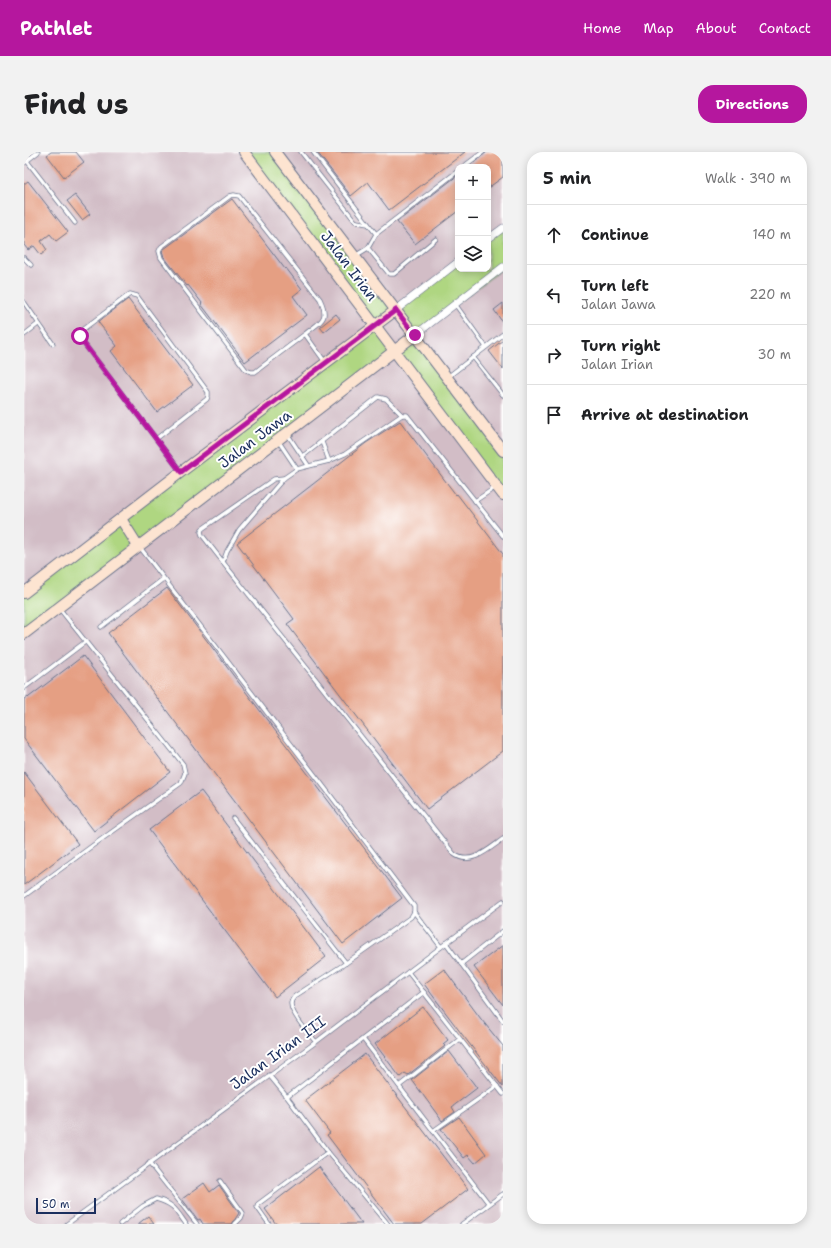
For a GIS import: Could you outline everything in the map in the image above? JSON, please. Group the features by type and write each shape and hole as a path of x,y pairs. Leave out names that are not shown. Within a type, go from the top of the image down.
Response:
{"street":[{"name":"Jalan Irian","path":"244,152 500,491"},
{"name":"Jalan Irian","path":"275,152 503,451"},
{"path":"491,237 503,228"},
{"name":"Jalan Jawa","path":"24,593 455,264"},
{"name":"Jalan Jawa","path":"24,634 503,267"},
{"path":"121,519 138,546"}],"lane":[{"path":"38,152 26,162 75,223"},
{"path":"301,152 355,221 368,224"},
{"path":"313,152 376,234"},
{"path":"467,164 483,152"},
{"path":"354,256 368,248 376,234 455,173"},
{"path":"230,196 239,196 320,299 325,314 323,319 305,334 255,372 246,370 161,258 159,251 161,247 230,196"},
{"path":"368,248 389,274 392,275 436,239"},
{"path":"24,258 31,265"},
{"path":"156,439 207,399 208,392 137,296 130,294 82,330 80,336 82,341 156,439 181,472"},
{"path":"24,302 53,344"},
{"path":"454,304 486,347"},
{"path":"24,335 38,324"},
{"path":"305,334 326,362"},
{"path":"447,378 503,334"},
{"path":"473,357 503,395"},
{"path":"303,456 378,397 386,399 402,415 407,415 503,536"},
{"path":"223,562 239,530 284,478 297,469 308,465 329,461 345,454 402,415"},
{"path":"287,433 308,465"},
{"path":"278,440 297,469"},
{"path":"322,442 329,461"},
{"path":"284,478 274,479 202,528 202,535 454,854 462,859 471,859 490,848 503,838"},
{"path":"475,501 500,491"},
{"path":"138,546 414,906 414,912 411,917 346,963 295,996 292,1000 292,1011 316,1042"},
{"path":"101,627 164,579"},
{"path":"24,896 181,783 184,778 183,764 58,608"},
{"path":"24,688 86,642"},
{"path":"233,818 346,963"},
{"name":"Jalan Irian III","path":"67,1224 316,1042 503,901"},
{"path":"414,912 441,947"},
{"path":"461,964 503,931"},
{"path":"446,943 503,1021"},
{"path":"408,972 503,1094"},
{"path":"287,1097 424,992"},
{"path":"363,1039 489,1204"},
{"path":"399,1086 460,1039"},
{"path":"269,1075 328,1152 388,1224"},
{"path":"433,1131 497,1086"},
{"path":"269,1224 257,1207 258,1204 328,1152"},
{"path":"149,1163 198,1224"},
{"path":"220,1181 243,1213 241,1218 235,1224"},
{"path":"462,1224 503,1194"},
{"path":"120,1224 142,1206 156,1199 173,1206 186,1224"},
{"path":"72,1220 76,1224"}],"shaded area":[{"path":"24,152 503,152 503,1224 24,1224"}],"green space":[{"path":"244,152 275,152 396,310 455,264 455,272 491,272 491,237 503,228 503,268 415,335 503,451 503,495 394,352 24,633 24,593 375,326","holes":["396,311 414,335 394,351 375,325"]}],"building":[{"path":"51,152 76,152 84,162 64,177 47,155"},
{"path":"317,152 465,152 389,210 368,182 351,196"},
{"path":"487,152 503,152 503,177 491,186 491,164 472,164"},
{"path":"455,177 455,213 415,244 397,222"},
{"path":"28,181 68,232 56,241 50,234 41,241 47,250 41,255 34,246 28,250 24,245 24,184"},
{"path":"75,195 90,214 82,220 67,201"},
{"path":"232,199 302,289 293,296 307,315 245,362 201,304 202,303 164,257 162,251"},
{"path":"128,299 193,385 157,412 111,351 117,346 98,322"},
{"path":"503,303 503,323 494,310"},
{"path":"336,314 340,319 324,332 320,327"},
{"path":"503,340 503,369 489,351"},
{"path":"400,421 503,554 503,751 427,809 287,624 294,619 237,543 366,443"},
{"path":"167,588 402,898 343,944 108,633"},
{"path":"83,656 170,772 94,831 24,739 24,699 28,696 29,697"},
{"path":"24,772 78,844 24,885"},
{"path":"201,791 326,957 275,997 149,830"},
{"path":"503,945 503,1005 474,967"},
{"path":"444,969 503,1046 503,1087 424,984"},
{"path":"423,1007 448,1040 443,1044 445,1046 408,1075 405,1073 400,1077 375,1044"},
{"path":"449,1051 477,1088 452,1107 455,1112 442,1121 412,1080"},
{"path":"365,1054 468,1189 422,1224 394,1224 327,1135 330,1133 305,1100"},
{"path":"459,1117 486,1154 475,1163 468,1155 464,1158 441,1129"},
{"path":"319,1167 362,1224 276,1224 265,1209"},
{"path":"204,1183 210,1192 219,1185 239,1213 232,1224 203,1224 200,1219 198,1220 182,1199"},
{"path":"148,1216 154,1224 138,1224"}],"route":[{"path":"80,336 82,341 181,472 396,310 415,335"}]}
